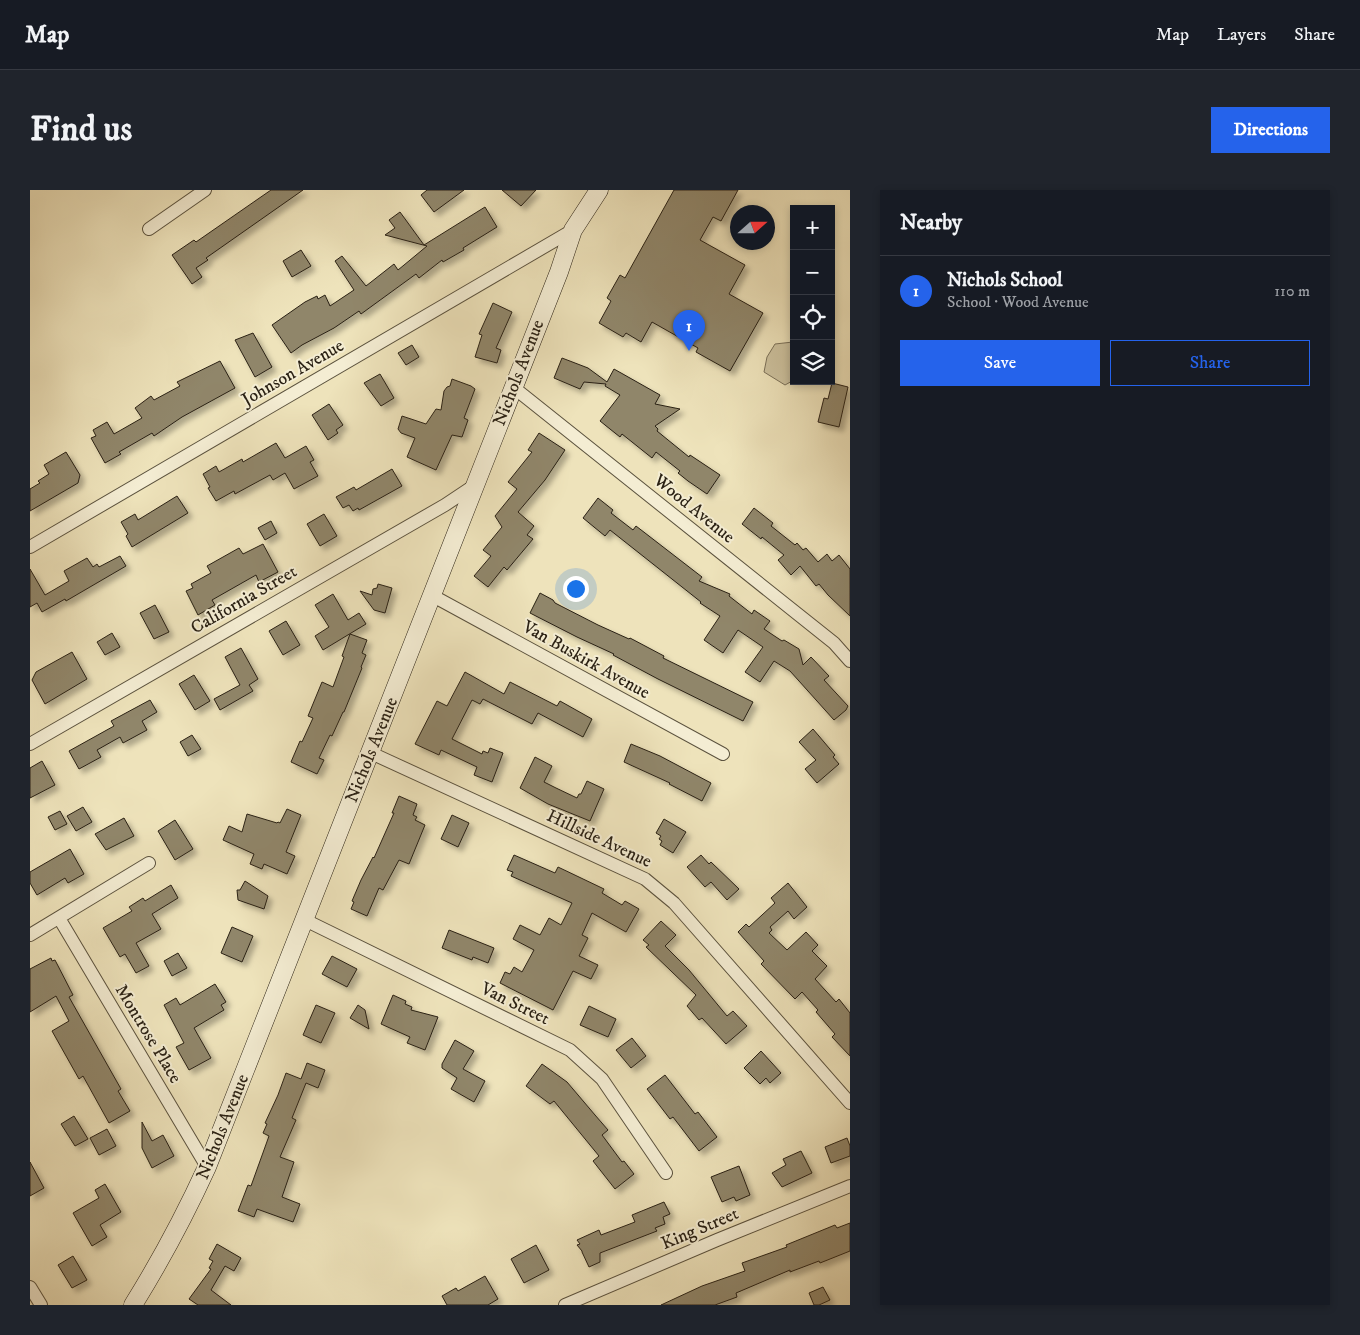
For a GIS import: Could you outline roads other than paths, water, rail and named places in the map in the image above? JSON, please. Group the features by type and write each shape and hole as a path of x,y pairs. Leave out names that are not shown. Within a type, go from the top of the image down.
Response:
{"main road":[{"name":"Nichols Avenue","path":"133,1305 167,1249 207,1167 433,596 559,272 573,230 599,190"}],"street":[{"path":"148,229 205,190"},
{"name":"Johnson Avenue","path":"30,547 573,230"},
{"name":"Wood Avenue","path":"513,387 834,643 850,661"},
{"name":"California Street","path":"30,744 445,505 475,485"},
{"name":"Van Buskirk Avenue","path":"433,596 723,754"},
{"name":"Hillside Avenue","path":"371,753 645,879 674,903 850,1103"},
{"path":"30,935 149,863"},
{"name":"Montrose Place","path":"59,918 207,1167"},
{"name":"Van Street","path":"305,920 570,1050 602,1079 666,1173"},
{"name":"King Street","path":"565,1305 583,1302 717,1240 850,1186"},
{"path":"30,1287 40,1305"}],"place":[{"name":"Nichols School","path":"689,351"}]}
